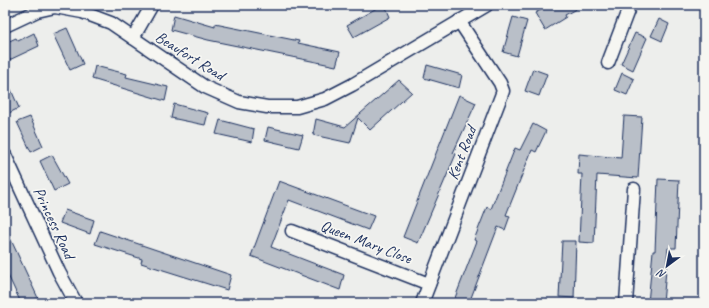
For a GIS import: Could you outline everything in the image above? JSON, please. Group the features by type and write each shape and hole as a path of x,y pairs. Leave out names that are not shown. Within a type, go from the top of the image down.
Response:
{"street":[{"path":"133,38 152,5"},
{"name":"Beaufort Road","path":"5,26 37,11 55,7 82,12 112,23 205,87 239,102 267,107 297,107 325,99 352,86 487,5"},
{"path":"608,62 630,5"},
{"name":"Kent Road","path":"422,303 502,91 500,83 459,21"},
{"name":"Princess Road","path":"5,155 59,272 76,303"},
{"path":"626,303 634,189"},
{"name":"Queen Mary Close","path":"292,231 429,284"}],"building":[{"path":"382,5 385,5 390,17 354,37 347,25"},
{"path":"550,5 583,5 565,15 566,17 545,30 535,13"},
{"path":"174,15 215,27 215,24 299,41 298,43 340,52 336,66 208,40 171,30"},
{"path":"513,17 527,21 517,56 503,52"},
{"path":"659,19 669,24 662,41 651,36"},
{"path":"67,28 83,64 70,70 53,34"},
{"path":"34,33 39,46 5,62 5,43 16,38 18,41"},
{"path":"635,33 647,38 633,70 621,64"},
{"path":"427,65 462,75 459,88 424,78"},
{"path":"95,66 127,74 126,77 168,87 165,101 92,79"},
{"path":"533,69 547,74 539,96 525,91"},
{"path":"622,73 634,79 627,95 615,90"},
{"path":"5,76 19,108 5,115"},
{"path":"399,80 412,92 370,130 358,118 350,143 313,135 316,119 345,127"},
{"path":"459,95 476,103 453,153 456,154 418,243 403,237"},
{"path":"174,104 208,113 205,125 171,118"},
{"path":"624,116 642,117 638,178 597,175 594,243 579,242 582,174 578,174 579,154 621,158"},
{"path":"30,117 43,146 31,152 17,122"},
{"path":"220,120 254,129 252,142 216,134"},
{"path":"533,124 546,131 536,152 532,150 506,215 510,216 505,230 498,227 469,303 453,303 477,241 474,240 487,207 491,209 515,148 520,150"},
{"path":"268,127 303,135 299,148 265,140"},
{"path":"52,155 68,184 54,191 40,161"},
{"path":"658,179 679,180 676,248 668,248 663,303 648,303 653,251 655,251"},
{"path":"279,181 374,216 368,230 289,200 271,247 344,275 340,290 251,256"},
{"path":"65,210 94,220 90,234 60,223"},
{"path":"5,227 38,298 27,303 21,303 5,269"},
{"path":"100,231 231,275 227,290 141,263 142,259 95,244"},
{"path":"562,241 576,241 574,298 559,297"}]}
